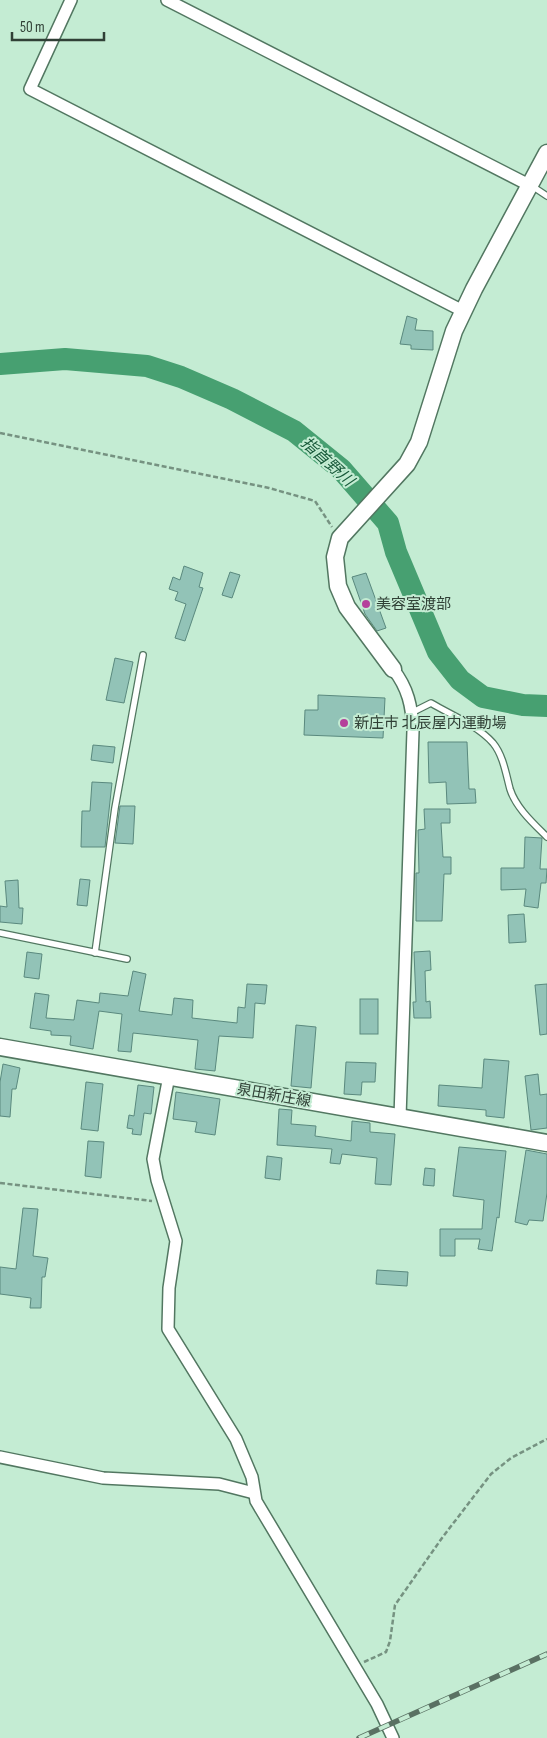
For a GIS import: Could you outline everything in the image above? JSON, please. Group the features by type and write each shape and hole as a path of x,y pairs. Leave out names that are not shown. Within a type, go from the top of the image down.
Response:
{"street":[{"path":"72,0 30,90 463,311"},
{"path":"167,0 529,185"},
{"path":"400,1117 413,712 403,682 346,607 338,586 335,558 340,538 406,464 419,442 446,354 463,311 547,153"},
{"name":"泉田新庄線","path":"0,1047 547,1143"},
{"path":"169,1076 153,1159 176,1241 169,1288 168,1329 181,1347 236,1439 252,1477 256,1501 308,1585 352,1665 377,1704 393,1738"},
{"path":"0,1457 103,1478 219,1484 254,1493"}],"lane":[{"path":"529,185 547,196"},
{"path":"95,953 115,808 143,655"},
{"path":"413,712 432,703 471,726 493,743 506,770 515,799 547,838"},
{"path":"0,933 127,959"}],"path":[{"path":"0,433 269,488 315,501 340,538"},
{"path":"0,1184 164,1202"},
{"path":"352,1665 373,1659 386,1652 390,1641 395,1605 413,1576 491,1474 511,1458 547,1439"}],"building":[{"path":"407,316 417,319 415,330 433,331 433,350 411,349 411,345 400,344"},
{"path":"184,566 203,573 199,587 203,588 185,641 175,638 186,604 175,600 178,592 169,589 173,577 180,580"},
{"path":"230,572 240,575 232,598 222,595"},
{"path":"366,573 386,628 377,631 365,614 352,577"},
{"path":"115,658 133,662 124,703 106,700"},
{"name":"新庄市 北辰屋内運動場","path":"318,695 385,698 383,738 304,735 305,710 318,710"},
{"path":"428,742 467,742 469,789 475,789 476,803 447,804 446,782 429,783"},
{"path":"93,745 115,747 113,763 91,760"},
{"path":"92,782 112,783 105,847 81,847 82,811 90,811"},
{"path":"120,806 135,806 133,844 115,843"},
{"path":"424,809 450,809 450,823 441,823 443,857 451,857 451,874 444,874 442,921 416,921 416,873 419,873 418,830 425,829"},
{"path":"525,837 542,838 540,869 547,869 546,883 541,883 538,908 524,906 526,889 501,890 501,868 524,868"},
{"path":"80,879 90,880 87,906 77,905"},
{"path":"18,880 19,908 23,908 22,924 0,922 0,906 7,907 5,881"},
{"path":"524,914 526,942 509,943 508,915"},
{"path":"430,951 431,970 425,971 426,1002 430,1001 431,1018 414,1018 413,1002 416,1002 414,952"},
{"path":"27,952 42,954 39,979 24,977"},
{"path":"133,971 146,974 139,1011 172,1015 174,998 193,1000 192,1018 237,1023 238,1007 245,1008 247,984 267,985 265,1004 255,1003 253,1038 219,1036 215,1071 195,1069 198,1040 133,1033 131,1052 118,1051 122,1014 99,1011 93,1049 70,1045 71,1036 51,1035 51,1031 30,1028 35,993 49,995 46,1018 74,1020 77,1000 99,1003 100,993 128,996"},
{"path":"547,984 547,1034 540,1035 535,985"},
{"path":"360,999 378,999 378,1034 360,1034"},
{"path":"296,1025 316,1027 311,1088 291,1086"},
{"path":"484,1059 509,1061 504,1118 486,1116 486,1110 438,1106 439,1085 482,1088"},
{"path":"346,1062 376,1063 375,1082 362,1082 361,1095 344,1094"},
{"path":"3,1064 20,1068 16,1089 12,1089 10,1117 0,1116 0,1082"},
{"path":"538,1074 540,1095 547,1094 547,1128 531,1130 525,1076"},
{"path":"86,1082 103,1084 98,1131 81,1129"},
{"path":"138,1085 154,1087 151,1114 144,1113 141,1135 132,1134 133,1129 127,1128 129,1115 134,1116"},
{"path":"176,1092 220,1099 215,1135 195,1132 197,1122 173,1119"},
{"path":"279,1109 292,1110 291,1124 316,1126 315,1136 351,1141 352,1121 370,1123 370,1132 395,1134 391,1185 375,1184 377,1158 342,1154 340,1164 330,1163 332,1149 277,1145"},
{"path":"88,1141 104,1142 101,1178 85,1176"},
{"path":"459,1147 506,1151 499,1218 497,1217 492,1251 478,1249 480,1239 455,1239 455,1256 440,1256 440,1229 482,1229 484,1200 453,1196"},
{"path":"526,1150 547,1154 547,1193 543,1221 529,1220 527,1225 515,1222"},
{"path":"267,1156 282,1158 280,1180 265,1178"},
{"path":"425,1168 435,1169 434,1186 423,1185"},
{"path":"23,1208 38,1209 33,1256 48,1258 45,1277 42,1277 41,1308 30,1308 31,1298 0,1294 0,1267 16,1269"},
{"path":"377,1270 408,1272 407,1286 376,1284"}],"waterway":[{"name":"指首野川","path":"0,364 65,359 147,366 181,377 232,399 294,431 341,469 388,523 396,552 438,652 460,680 483,697 523,705 547,706"}],"railway":[{"path":"359,1738 547,1654"}],"place":[{"name":"美容室渡部","path":"366,604"},
{"name":"新庄市 北辰屋内運動場","path":"344,723"}]}
